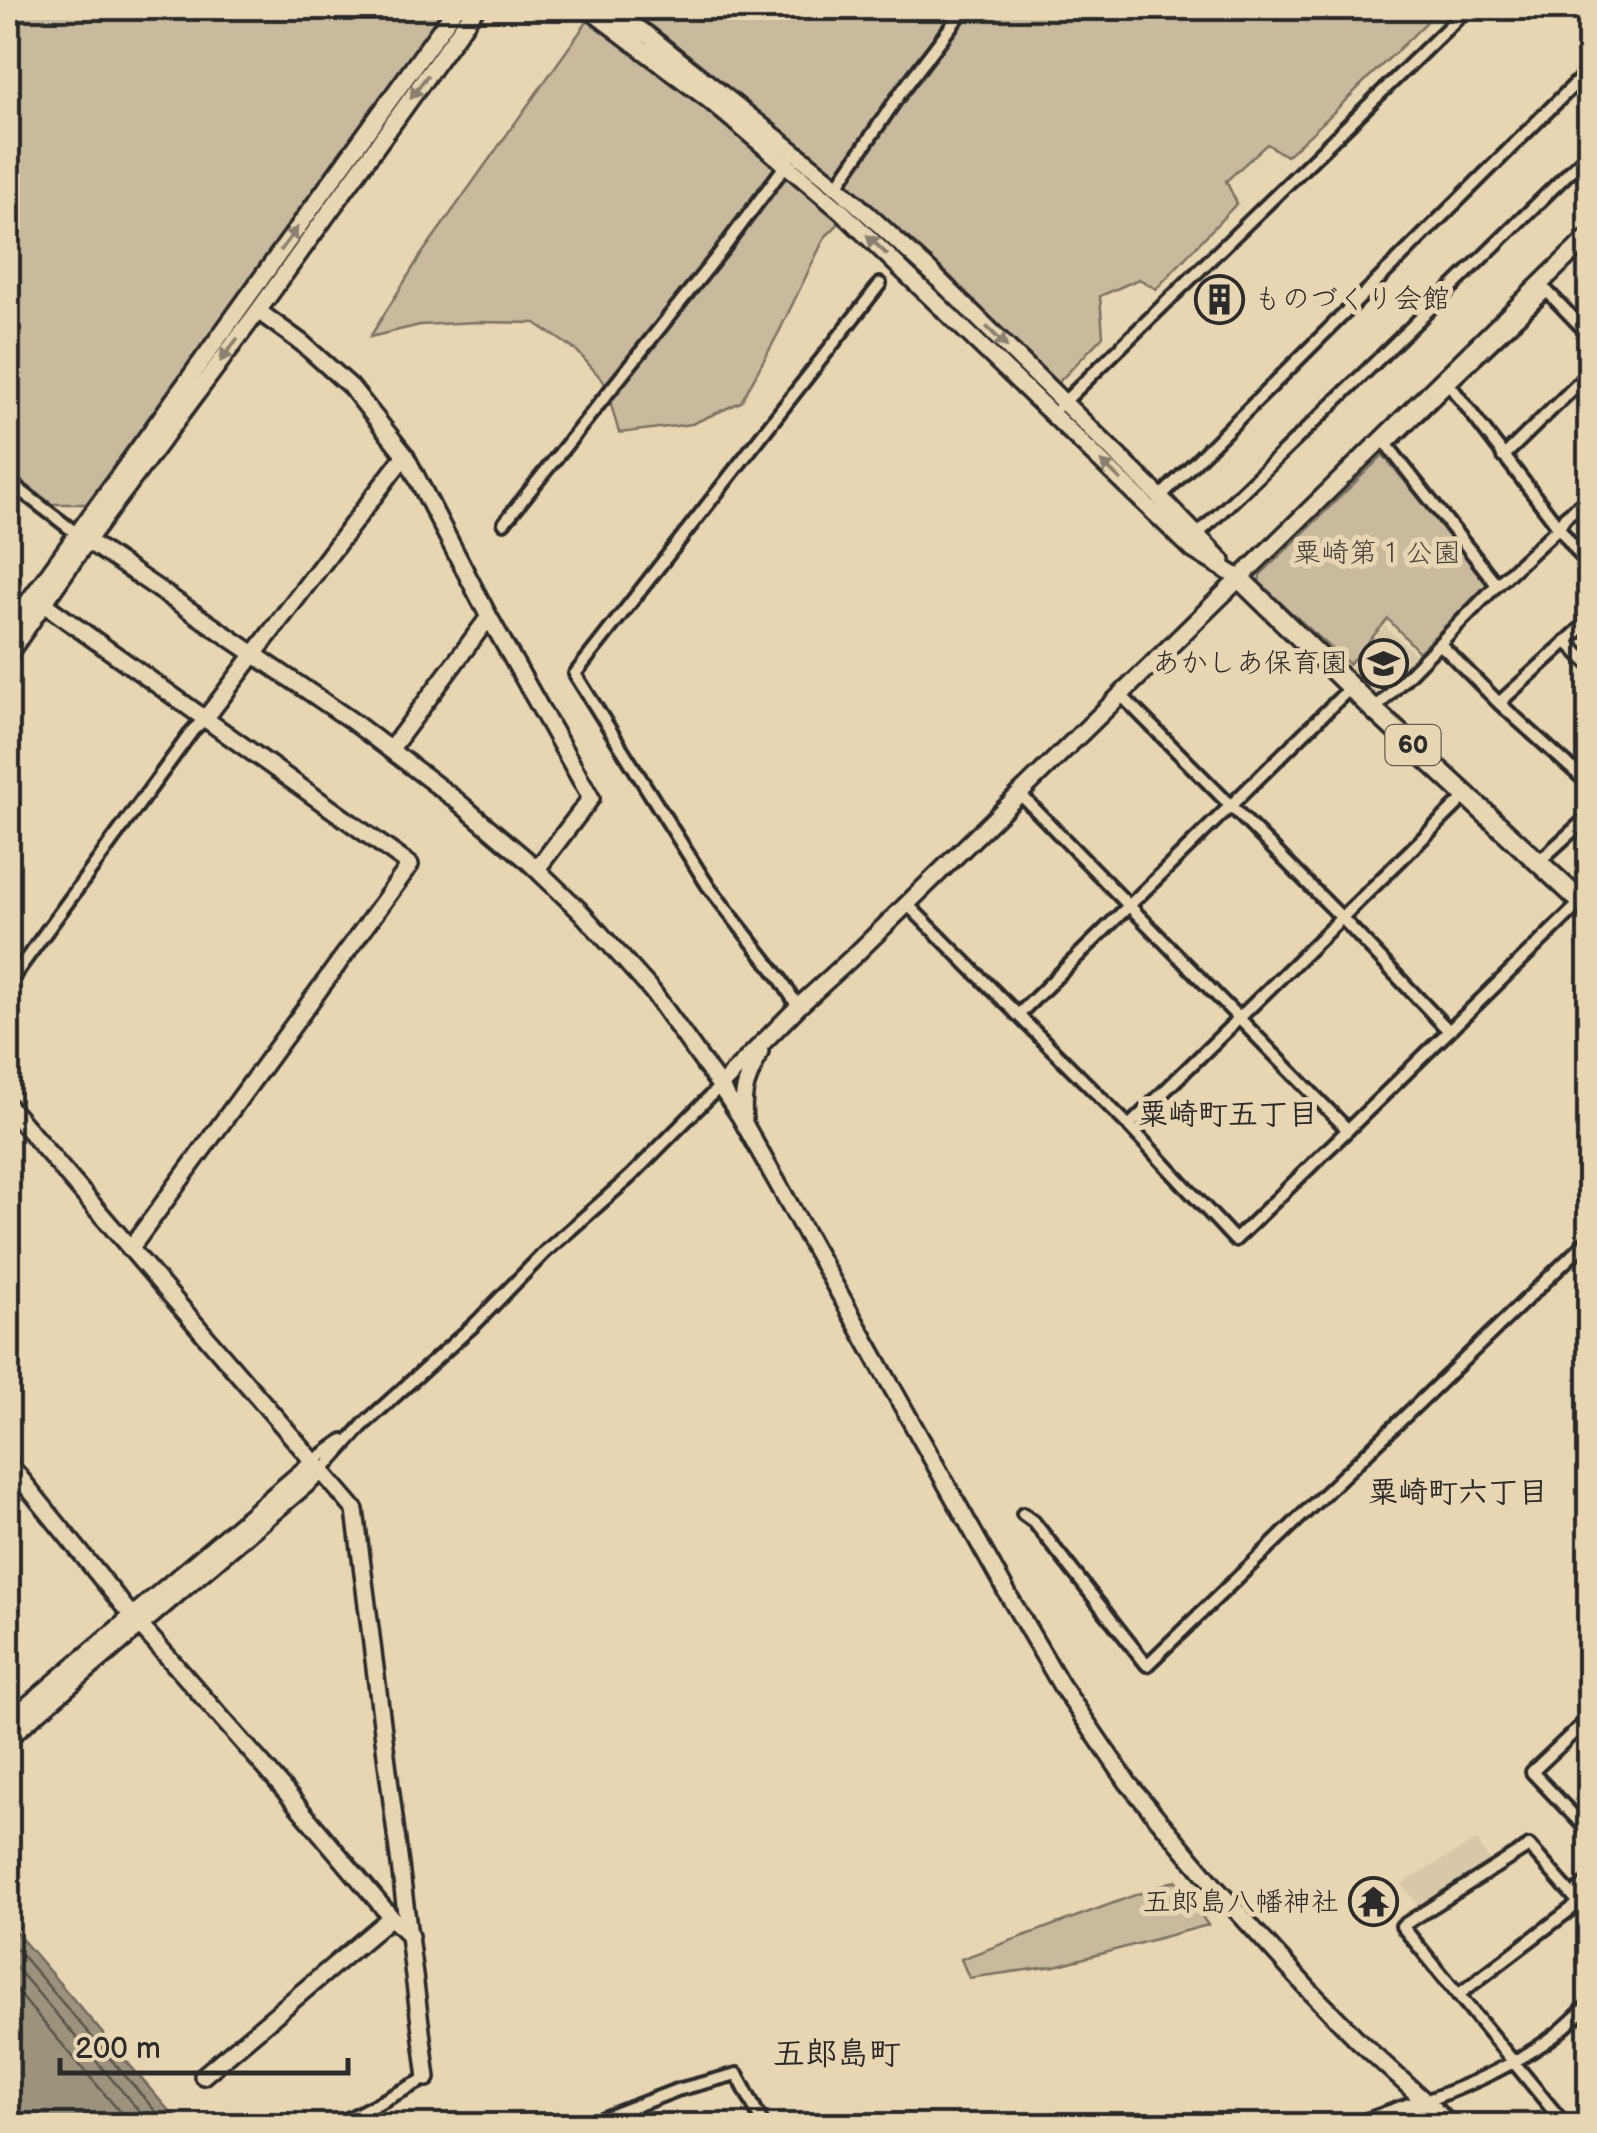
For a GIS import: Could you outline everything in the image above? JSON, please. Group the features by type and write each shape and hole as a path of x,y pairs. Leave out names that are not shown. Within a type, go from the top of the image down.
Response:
{"main road":[{"name":"60","path":"1238,578 1585,906"}],"street":[{"path":"8,656 81,537 456,8"},
{"path":"81,537 258,310 476,8"},
{"path":"587,8 709,100 837,186 930,271 1058,408"},
{"path":"608,8 648,34 791,158 842,212 1058,408 1191,540 1238,578"},
{"path":"837,186 965,8"},
{"path":"1058,408 1468,8"},
{"path":"1155,503 1590,69"},
{"path":"1191,540 1590,152"},
{"path":"504,523 791,158"},
{"path":"8,1722 318,1466 477,1322 1590,235"},
{"path":"798,1007 708,886 575,674 880,284"},
{"path":"1497,585 1387,444 1547,291 1590,336"},
{"path":"258,310 351,388 405,455 489,617 591,798 536,869"},
{"path":"1503,457 1590,372"},
{"path":"1450,384 1590,568"},
{"path":"8,984 193,730 205,720 405,455"},
{"path":"8,482 456,800 580,911 652,991 744,1124 1019,1612 1101,1746 1139,1798 1308,1990 1452,2126"},
{"path":"1374,710 1566,517 1590,498"},
{"path":"8,630 39,600"},
{"path":"39,600 410,865 130,1249"},
{"path":"390,750 489,617"},
{"path":"1499,703 1590,620"},
{"path":"1566,641 1590,665"},
{"path":"1440,644 1590,785"},
{"path":"1018,1015 1352,687"},
{"path":"1120,694 1449,1031"},
{"path":"1020,794 1348,1130"},
{"path":"1129,1126 1467,795"},
{"path":"1536,860 1588,820"},
{"path":"906,903 1129,1126 1234,1240 1449,1031 1585,906"},
{"path":"744,1124 744,1086 763,1044"},
{"path":"8,1106 355,1510 427,2078 334,2126"},
{"path":"1023,1514 1036,1525 1147,1664 1590,1238"},
{"path":"8,1463 136,1620 410,1936"},
{"path":"8,1738 136,1620"},
{"path":"1590,1717 1532,1772 1590,1833"},
{"path":"1566,2126 1402,1926 1530,1846 1590,1915"},
{"path":"1458,1994 1576,1900 1590,1880"},
{"path":"203,2076 390,1917"},
{"path":"1354,2126 1471,2085 1554,2036 1590,2004"},
{"path":"582,2126 677,2090 737,2074 764,2126"}],"shaded area":[{"name":"あかしあ保育園","path":"1385,626 1418,657 1381,697 1349,669"},
{"path":"1477,1840 1492,1865 1420,1907 1401,1884"}],"green space":[{"path":"8,8 446,8 86,504 52,504 8,471"},
{"path":"597,8 1439,8 1286,156 1267,144 1226,181 1237,203 1156,289 1139,279 1100,296 1103,336 1056,385 950,276 865,198 825,237 741,402 692,424 619,433 605,383 577,351 535,323 420,325 370,337 421,255"},
{"name":"粟崎第１公園","path":"1383,455 1489,583 1419,652 1388,619 1349,664 1259,584 1260,575"},
{"path":"1176,1880 1208,1925 1055,1966 969,1978 961,1959"}],"water":[{"path":"8,1923 181,2125 8,2125"}],"place":[{"name":"ものづくり会館","path":"1219,299"},
{"name":"あかしあ保育園","path":"1383,663"},
{"name":"五郎島八幡神社","path":"1374,1902"}],"district":[{"name":"粟崎町五丁目","path":"1228,1115"},
{"name":"粟崎町六丁目","path":"1458,1493"},
{"name":"五郎島町","path":"837,2054"}]}
